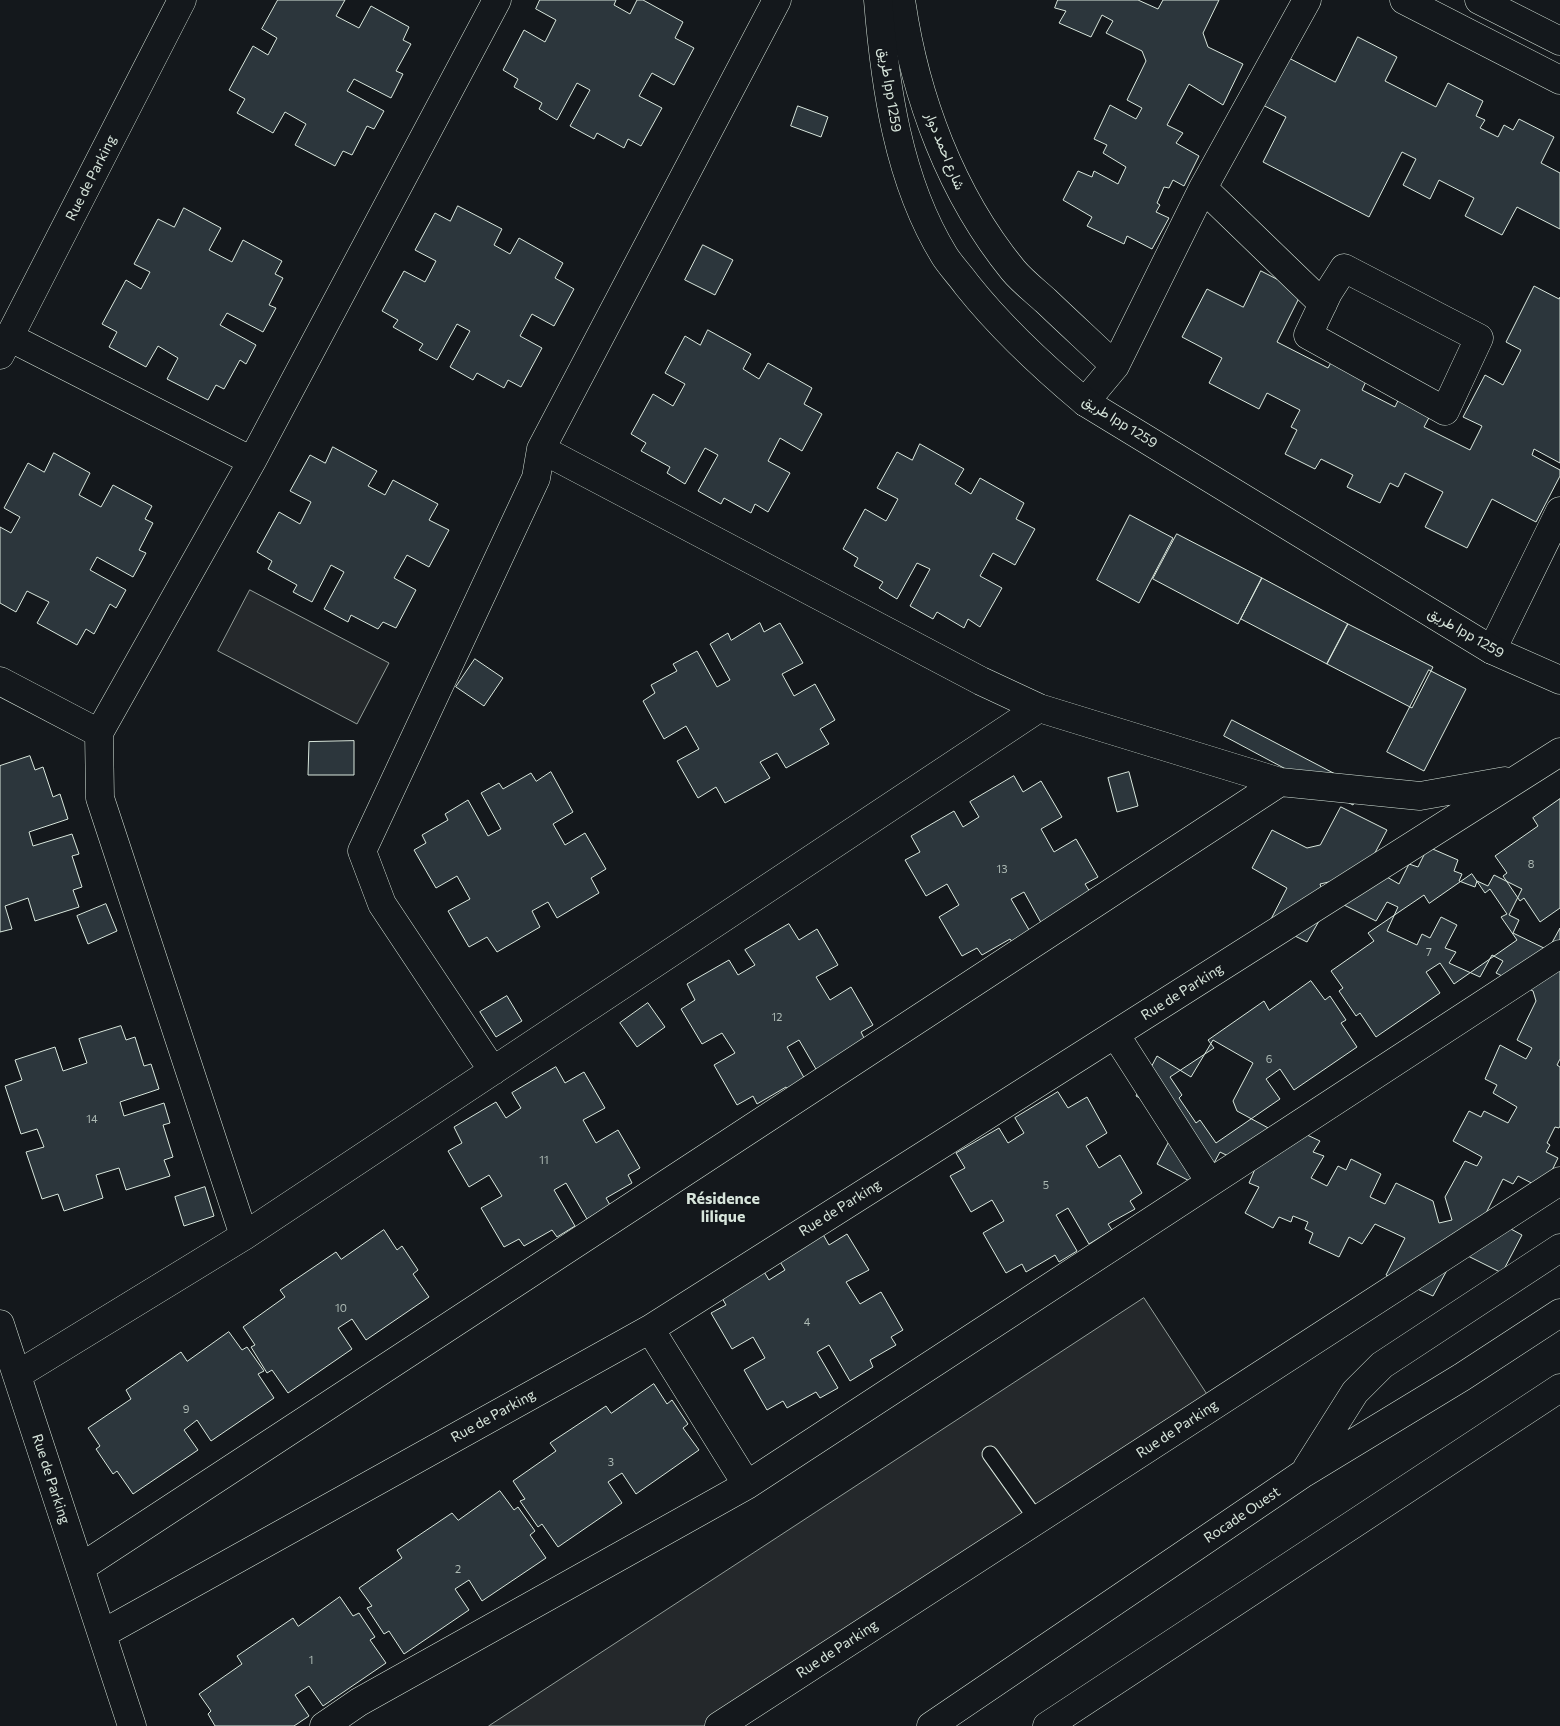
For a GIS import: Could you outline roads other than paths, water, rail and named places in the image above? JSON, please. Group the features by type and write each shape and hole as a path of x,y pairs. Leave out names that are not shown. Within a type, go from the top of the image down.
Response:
{"main road":[{"name":"Rue de Parking","path":"4,346 182,0"},
{"path":"244,1236 100,798 99,733 252,461 497,0"},
{"path":"493,1071 382,904 362,851 536,478 540,449 777,0"},
{"name":"طريق lpp 1259","path":"878,0 889,88 898,138 915,194 944,255 983,305 1033,358 1085,402 1492,650 1560,680"},
{"name":"شارع احمد دوار","path":"901,0 916,71 933,124 952,176 978,225 1014,272 1115,366"},
{"path":"1085,402 1115,366 1203,188 1307,0"},
{"path":"1404,0 1560,80"},
{"path":"1479,0 1560,41"},
{"path":"1203,188 1323,304"},
{"path":"1344,268 1479,338 1445,411 1308,335 1323,304 1344,268"},
{"path":"4,346 252,461"},
{"path":"540,449 981,681 1039,708 1280,782 1420,796 1518,779"},
{"path":"1492,650 1560,512"},
{"path":"0,681 99,733"},
{"path":"17,1375 244,1236 1039,708"},
{"name":"Rue de Parking","path":"102,1634 650,1329 1560,752"},
{"path":"80,1568 1280,782"},
{"path":"324,1726 360,1702 747,1485 1560,954"},
{"path":"1115,1034 1210,1182"},
{"name":"Rue de Parking","path":"719,1726 1560,1181"},
{"path":"1304,1473 1355,1392 1382,1364 1560,1248"},
{"name":"Rocade Ouest","path":"931,1726 1304,1473 1462,1377 1560,1313"},
{"name":"Rue de Parking","path":"0,1324 132,1726"},
{"path":"650,1329 747,1485"},
{"path":"1047,1726 1560,1388"}],"lane":[{"path":"990,1454 1037,1520"}],"district":[{"name":"Résidence lilique","path":"723,1208"}]}
